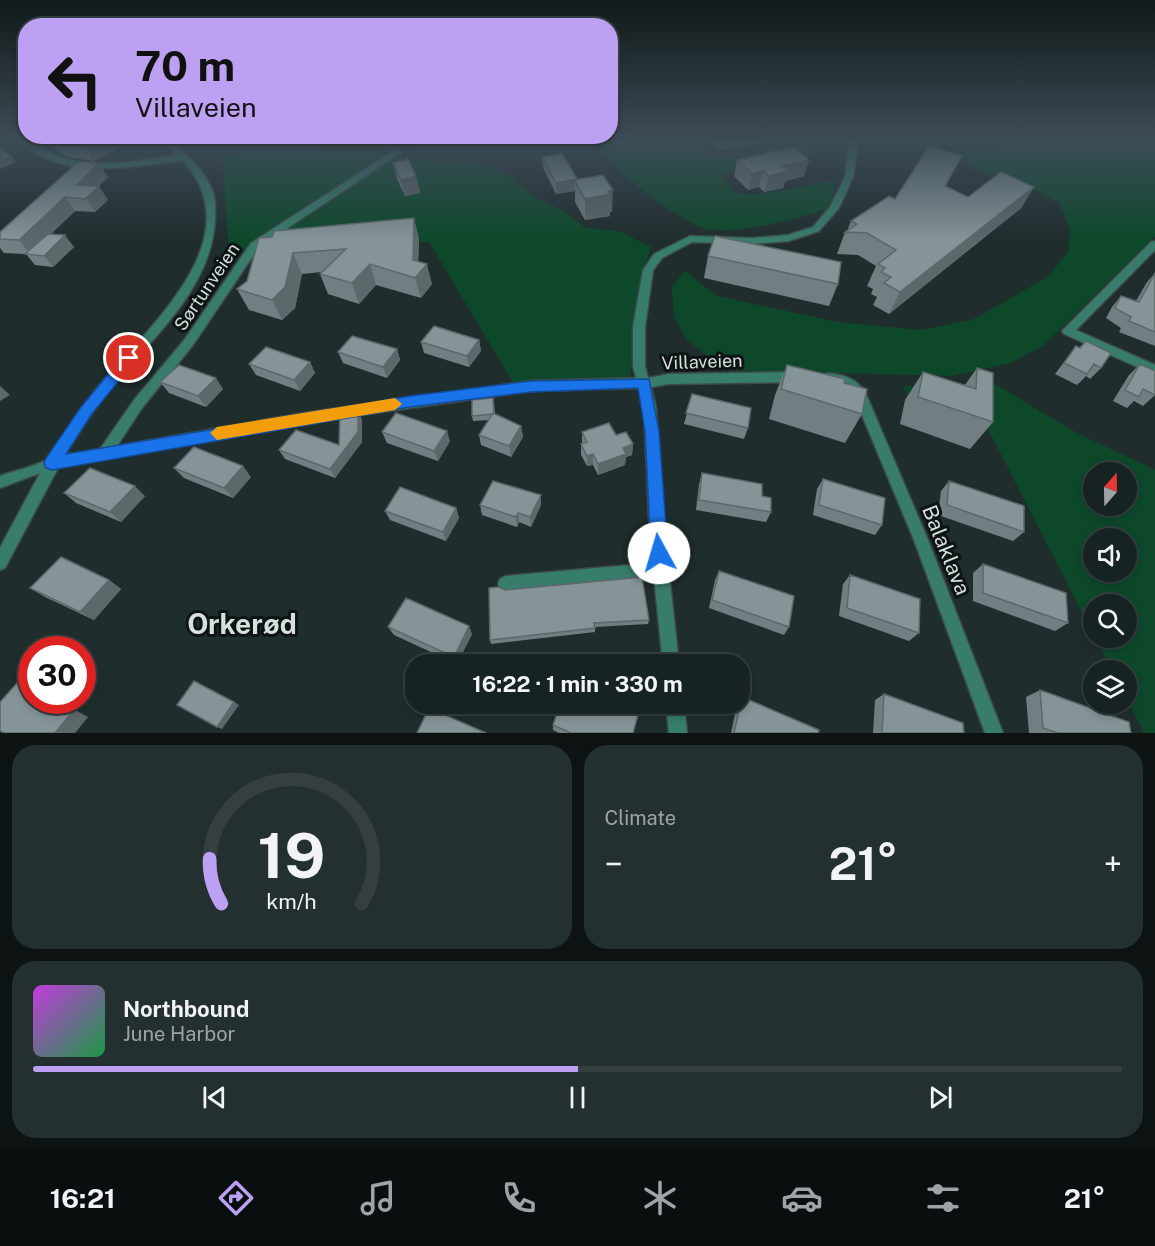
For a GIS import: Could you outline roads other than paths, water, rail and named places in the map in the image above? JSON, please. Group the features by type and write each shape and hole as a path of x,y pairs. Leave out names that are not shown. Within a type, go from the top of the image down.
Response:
{"street":[{"path":"0,563 52,463 86,411 174,306 205,254 212,224 210,196 199,173"},
{"name":"Sørtunveien","path":"104,454 138,404 189,342 255,245 365,173"},
{"path":"670,654 661,570 652,431 639,366 639,327 648,270 653,261 673,245 690,239 752,242 789,238 816,229 834,208 849,173"},
{"path":"1155,244 1068,331 1155,370"},
{"name":"Villaveien","path":"0,482 52,463 421,400 531,386 644,383 669,379 824,377 843,379 854,385"},
{"name":"Balaklava","path":"854,385 860,394 921,540 994,733"},
{"path":"506,584 661,570"},
{"path":"676,714 678,733"}],"district":[{"name":"Orkerød","path":"242,624"}]}
